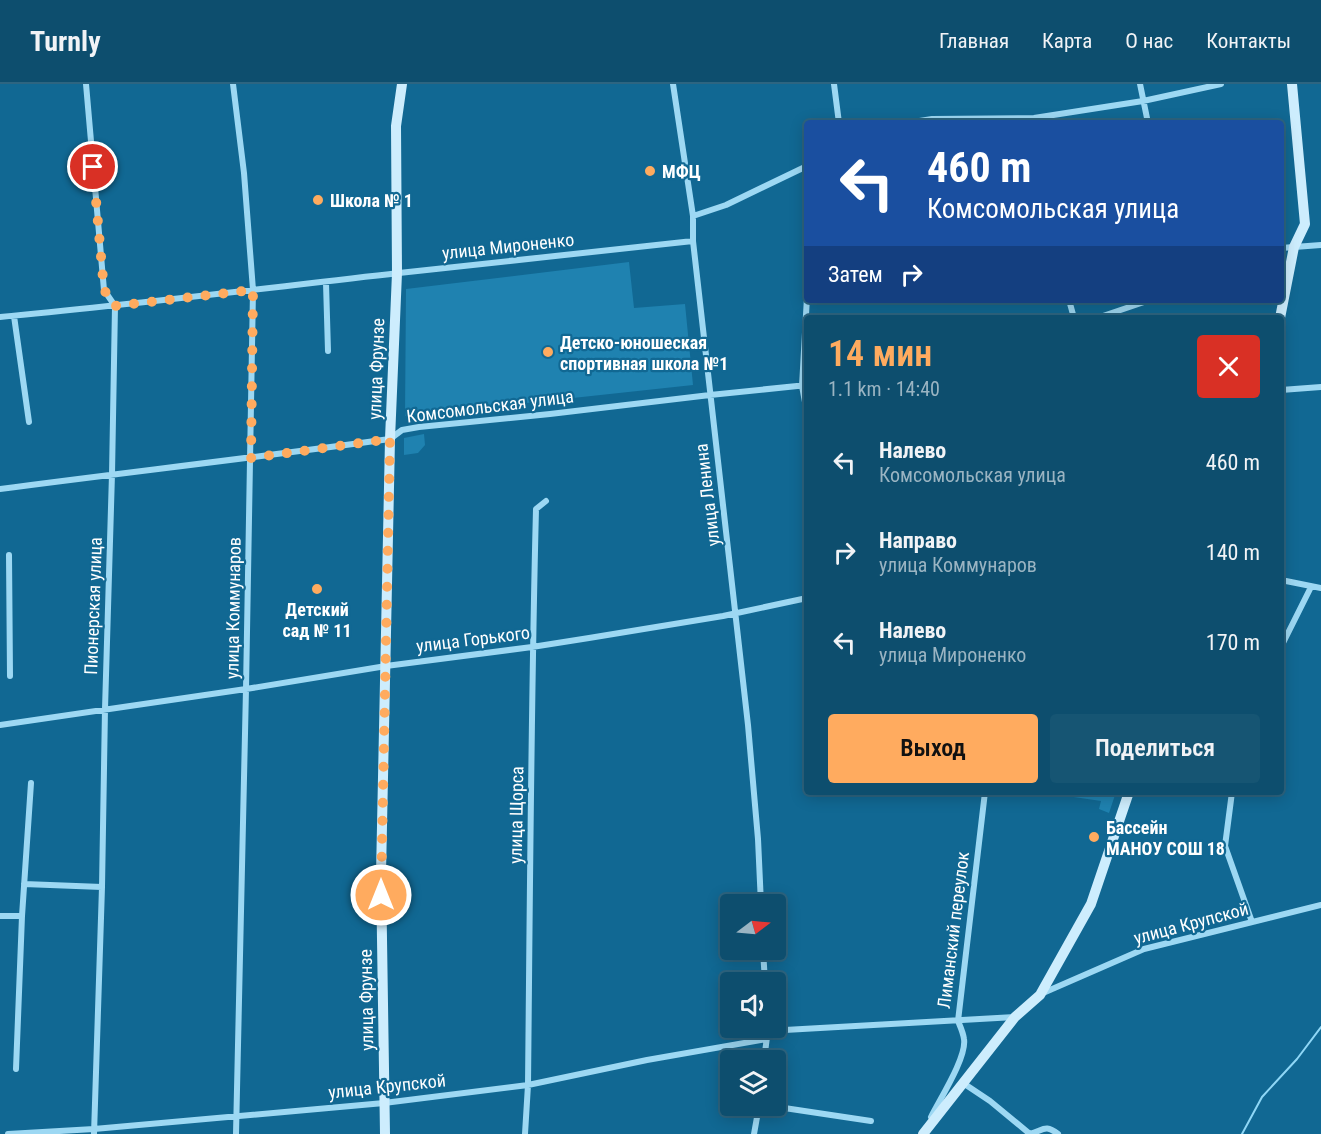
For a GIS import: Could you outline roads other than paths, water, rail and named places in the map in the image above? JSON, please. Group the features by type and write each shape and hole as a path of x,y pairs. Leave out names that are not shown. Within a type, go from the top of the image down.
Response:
{"main road":[{"name":"улица Фрунзе","path":"385,1134 381,874 390,439 397,273 396,126 402,84"},
{"name":"улица Фрунзе","path":"397,146 409,84"},
{"path":"1284,298 1294,247 1305,224 1292,84"},
{"path":"923,1134 1015,1017 1040,995 1091,904 1128,795"}],"street":[{"name":"Пионерская улица","path":"86,84 104,290 115,306 94,1132"},
{"name":"улица Коммунаров","path":"233,84 244,173 253,290 236,1134"},
{"name":"улица Ленина","path":"673,84 693,216 693,241 748,725 761,894"},
{"path":"834,84 839,120"},
{"path":"1140,84 1147,120"},
{"path":"1040,120 1221,84"},
{"path":"926,120 984,120"},
{"path":"693,216 726,205 804,167"},
{"name":"улица Мироненко","path":"0,317 693,241"},
{"path":"1284,248 1321,244"},
{"path":"326,283 327,351"},
{"path":"1106,315 1141,303"},
{"path":"14,316 29,422"},
{"name":"Комсомольская улица","path":"0,489 390,439 402,430 419,427 804,385"},
{"path":"1284,390 1321,387"},
{"name":"улица Щорса","path":"525,1134 528,1085 532,647 536,509 546,501"},
{"path":"9,555 10,676"},
{"path":"1284,581 1321,588"},
{"path":"1284,641 1311,587"},
{"name":"улица Горького","path":"0,725 246,690 386,666 532,647 723,616 804,599"},
{"path":"0,612 9,611"},
{"path":"16,1069 21,916 31,783"},
{"name":"Лиманский переулок","path":"923,1134 960,1060 965,1040 957,1021 985,795"},
{"path":"1232,795 1225,846 1252,922"},
{"path":"24,884 102,887"},
{"name":"улица Крупской","path":"1040,995 1144,949 1321,905"},
{"path":"0,916 21,916"},
{"path":"786,1028 1015,1017"},
{"path":"765,1050 766,1039"},
{"name":"улица Крупской","path":"8,1134 94,1132 384,1103 528,1085 647,1060 766,1039"},
{"path":"963,1083 990,1101 1030,1134 1043,1128 1050,1128 1058,1134"},
{"path":"786,1108 871,1120"},
{"path":"754,1134 757,1116"}],"waterway":[{"path":"1242,1134 1262,1097 1297,1059 1321,1027"}],"place":[{"name":"МФЦ","path":"650,171"},
{"name":"Школа № 1","path":"318,200"},
{"name":"Детско-юношеская спортивная школа №1","path":"548,352"},
{"name":"Детский сад № 11","path":"317,589"},
{"name":"Бассейн МАНОУ СОШ 18","path":"1094,837"}]}
